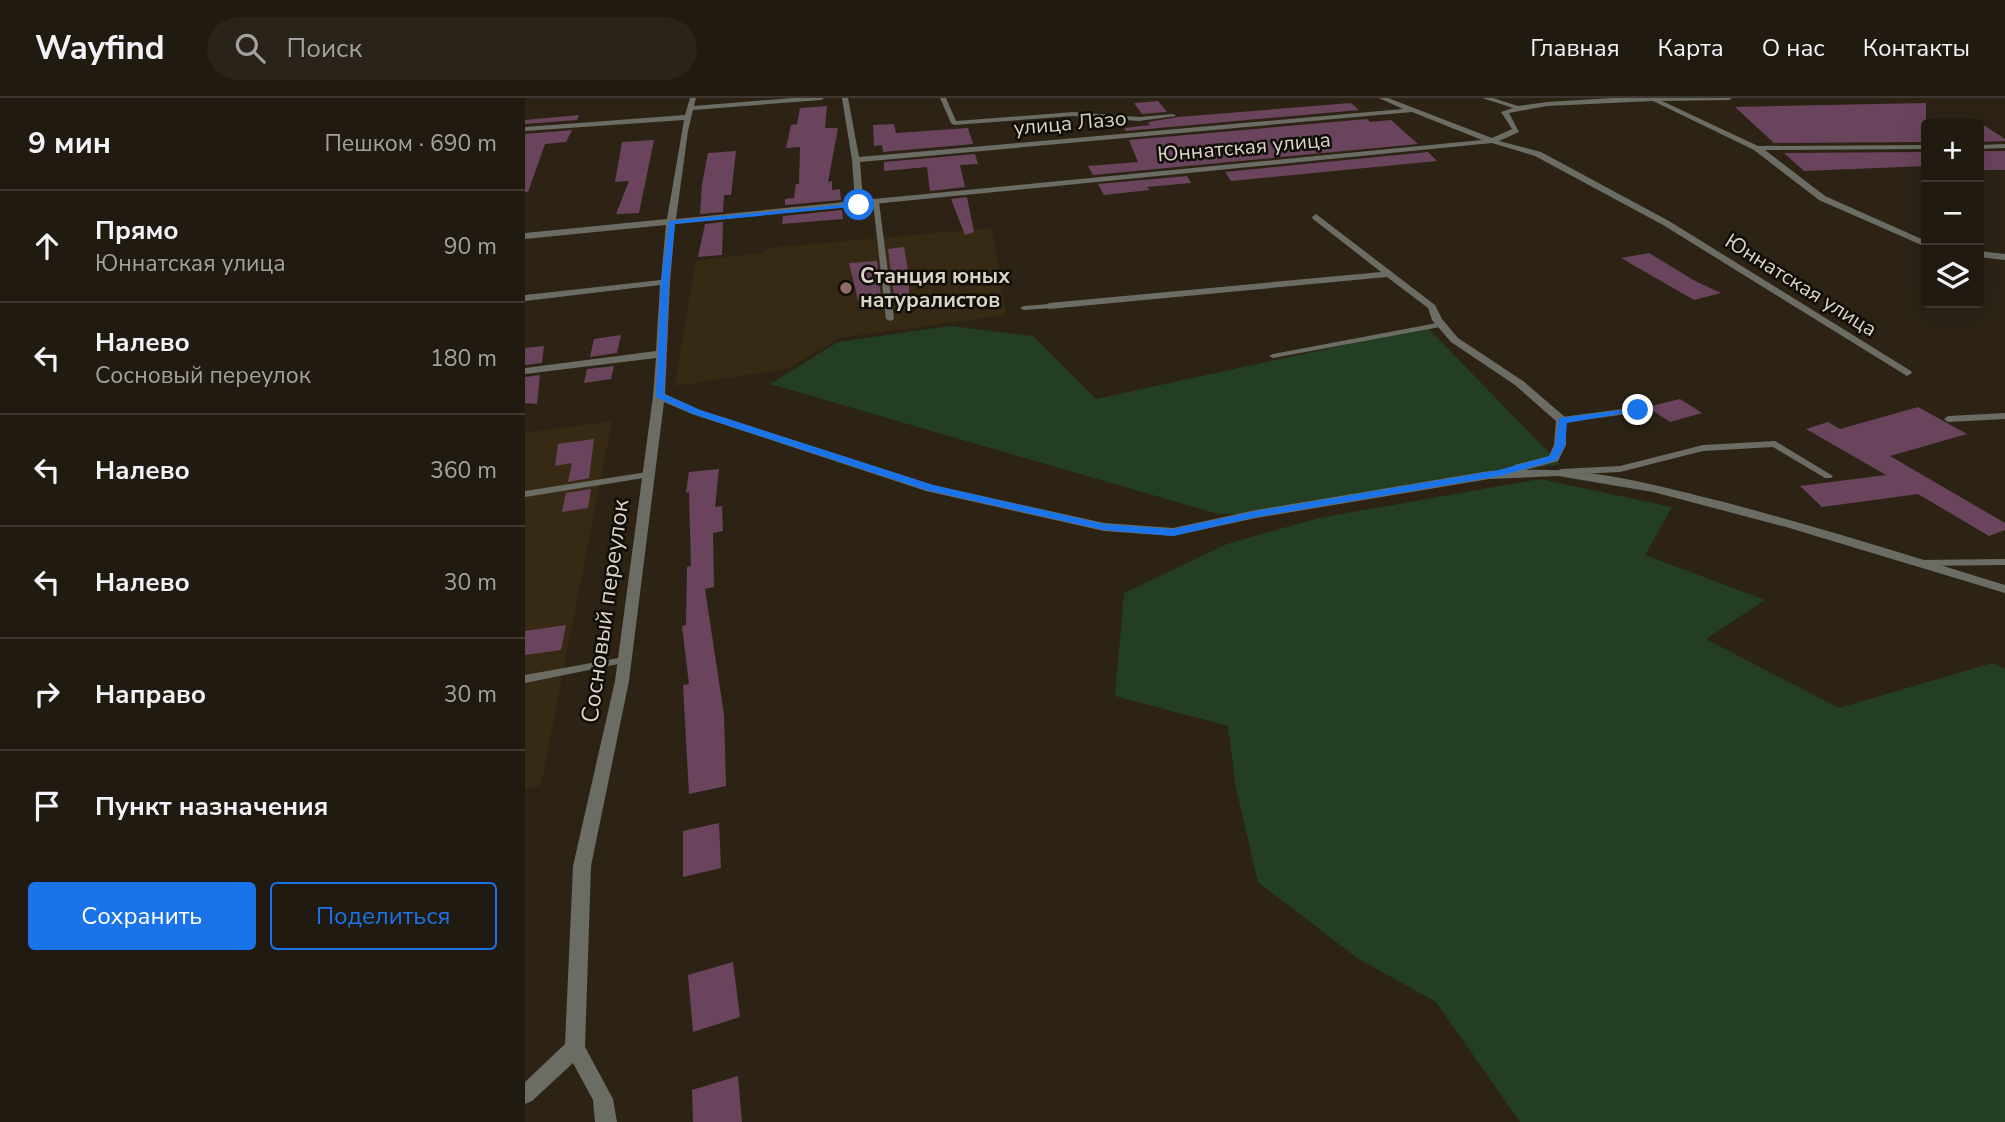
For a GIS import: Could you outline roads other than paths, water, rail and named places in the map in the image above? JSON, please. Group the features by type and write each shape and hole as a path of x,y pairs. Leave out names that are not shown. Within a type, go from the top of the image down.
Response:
{"street":[{"path":"526,130 690,108 821,98"},
{"path":"845,98 856,160 859,205"},
{"path":"1382,98 1492,141 1517,131 1505,112 1515,106"},
{"path":"1485,98 1515,106 1565,99 1729,98"},
{"path":"1651,99 1757,148 1822,198 1921,242"},
{"name":"Сосновый переулок","path":"575,1048 582,866 622,681 659,396 671,222 690,108"},
{"name":"улица Лазо","path":"856,160 1412,110"},
{"name":"Юннатская улица","path":"525,236 1492,141 1538,153 1665,223 1907,373"},
{"path":"1984,147 2005,146"},
{"path":"1757,148 1921,147"},
{"path":"659,396 696,412 930,488 1104,527 1173,532 1256,514 1500,473 1554,458 1560,445 1562,420 1510,377 1473,355 1437,325 1432,307 1316,217"},
{"path":"1984,255 2005,257"},
{"path":"1049,306 1389,274"},
{"path":"525,298 665,282"},
{"path":"525,371 661,354"},
{"path":"1500,473 1558,472 1654,488 1791,524 2005,589"},
{"path":"525,1095 575,1048 603,1099 606,1122"}],"lane":[{"path":"943,98 954,123 1073,114 1139,120 1173,116"},
{"path":"877,202 890,319"},
{"path":"1024,308 1049,306"},
{"path":"1273,356 1437,325"},
{"path":"1562,420 1638,410"},
{"path":"1948,419 2005,416"},
{"path":"1558,472 1621,469 1703,448 1775,444 1828,476"},
{"path":"525,494 647,475"},
{"path":"1921,563 2005,562"},
{"path":"525,679 624,660"}],"place":[{"name":"Станция юных натуралистов","path":"846,288"}]}
